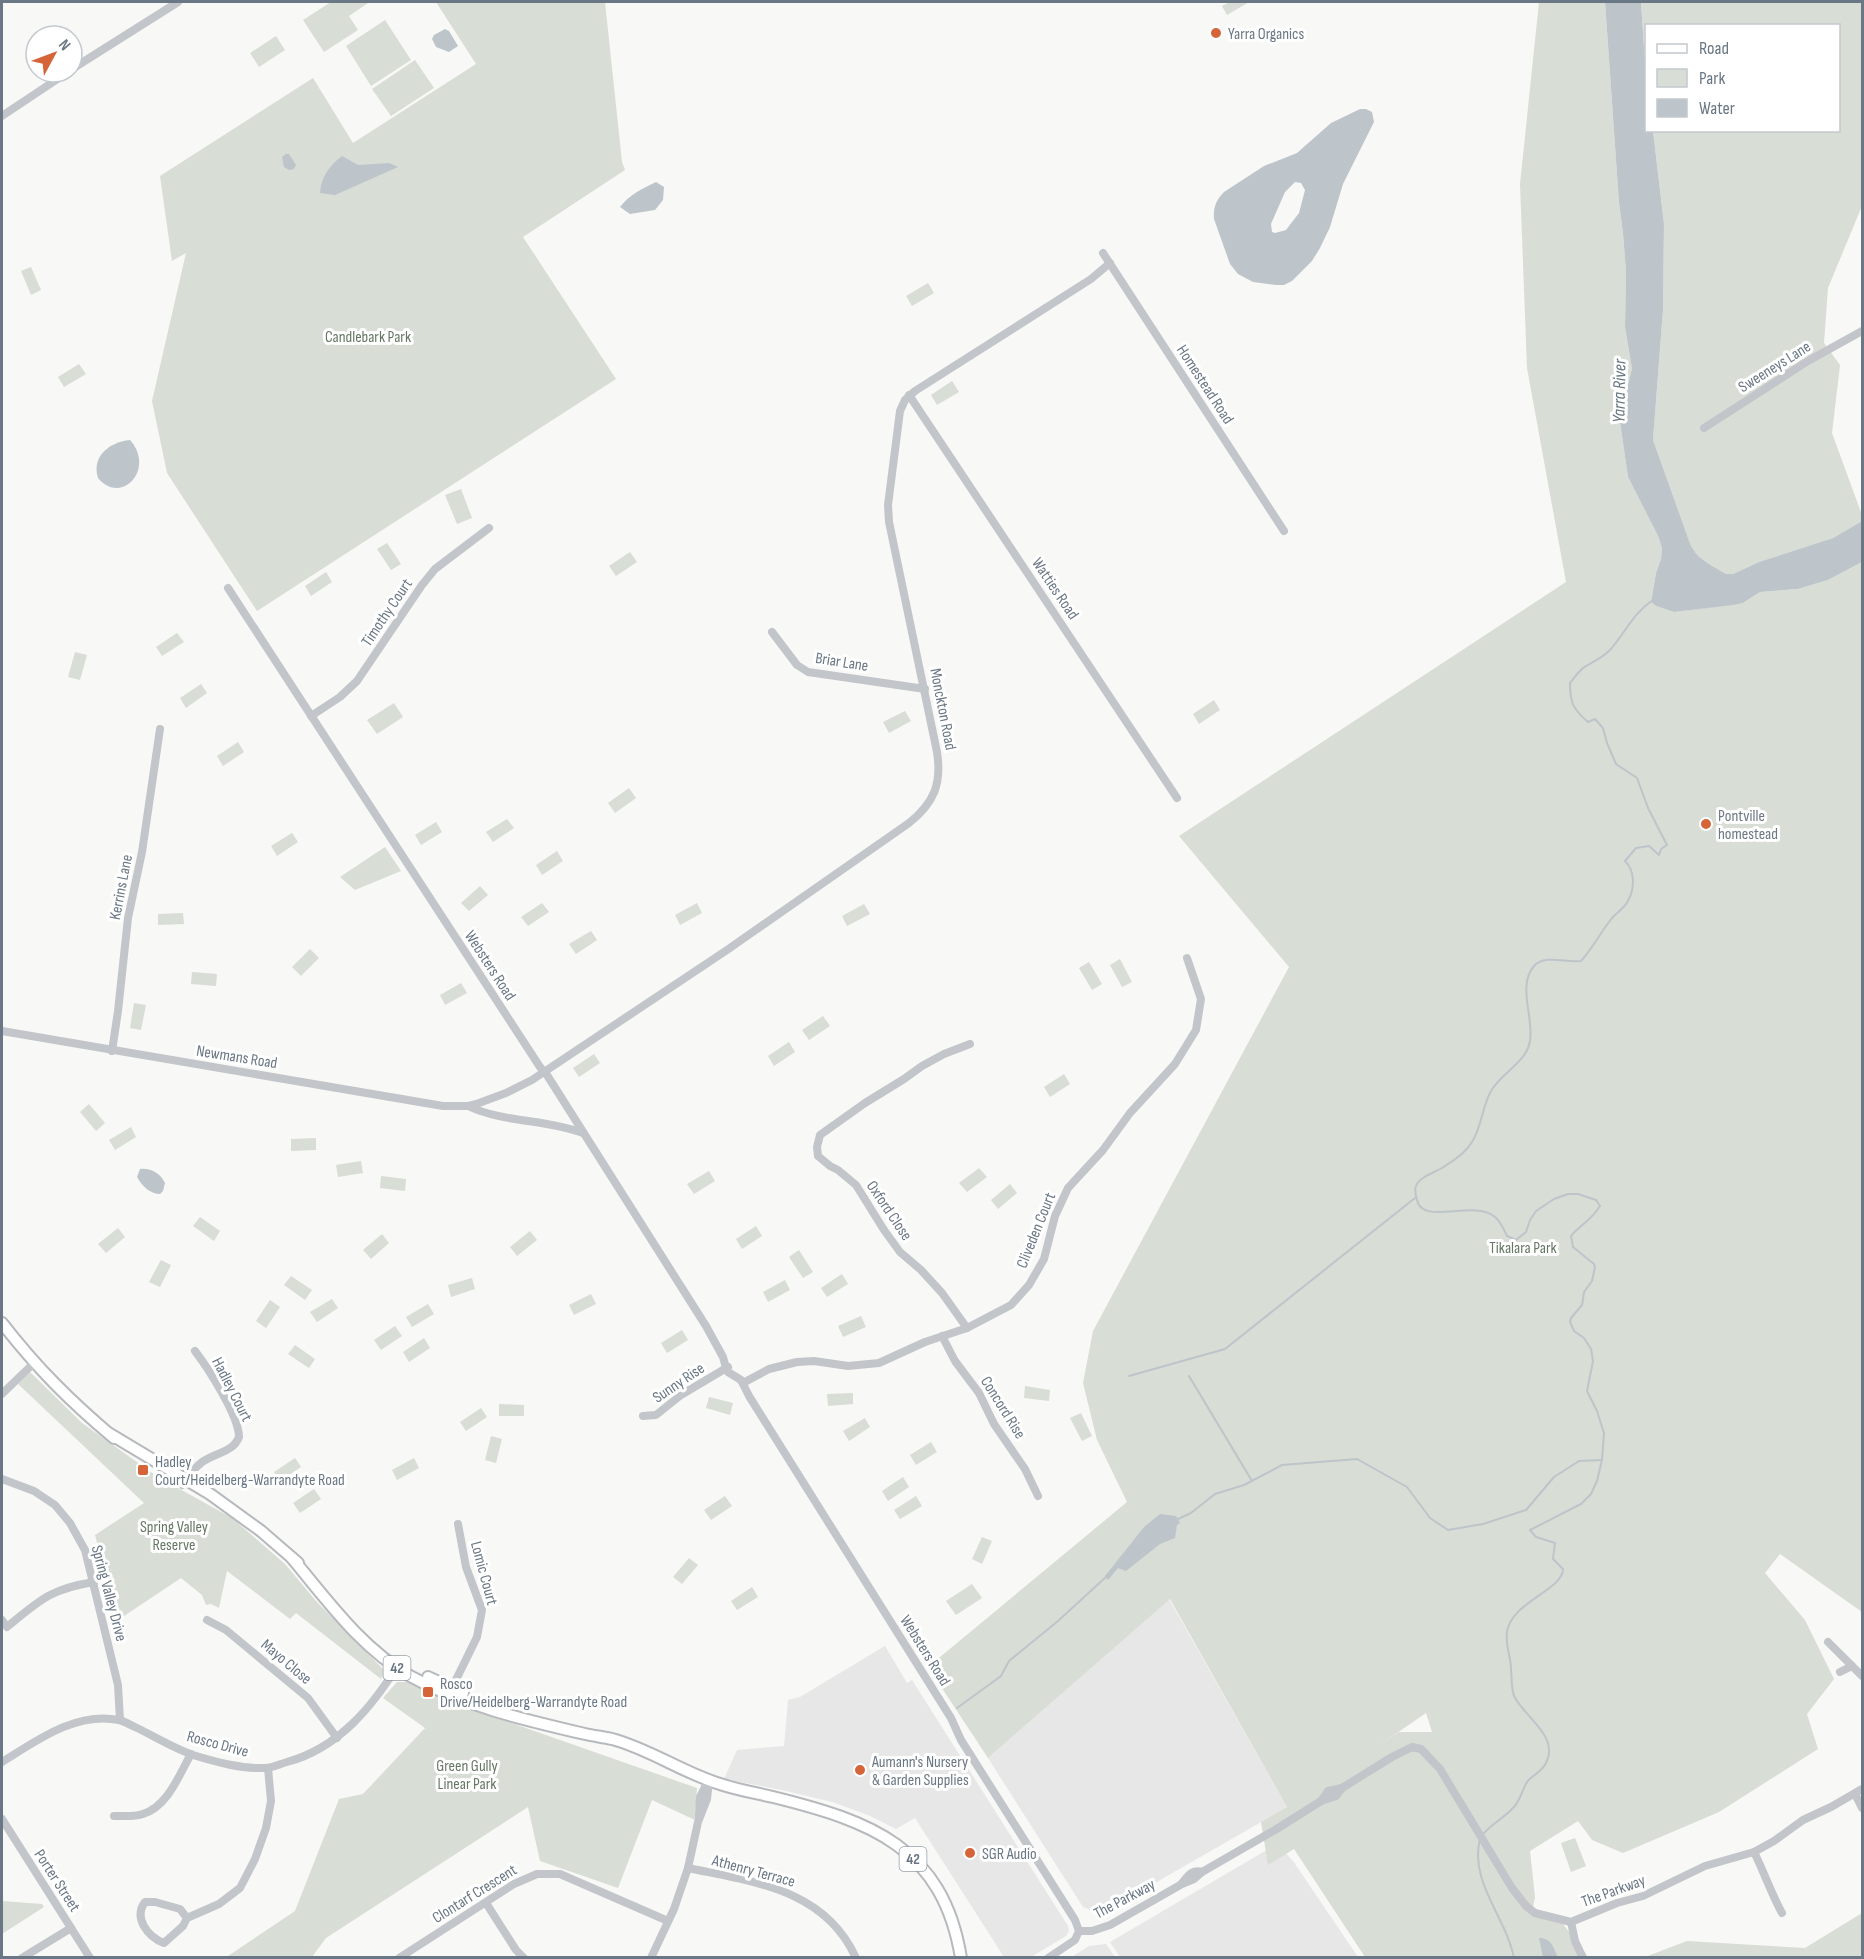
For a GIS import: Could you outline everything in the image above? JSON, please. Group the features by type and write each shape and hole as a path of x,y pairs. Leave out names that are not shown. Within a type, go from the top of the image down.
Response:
{"main road":[{"name":"42","path":"2,1323 34,1363 75,1405 110,1434 155,1469 184,1482 231,1509 292,1558 381,1657 450,1692 510,1716 588,1735 737,1796 814,1809 850,1819 874,1830 893,1841 920,1866 933,1882 946,1905 955,1928 961,1958"}],"street":[{"path":"84,61 178,2"},
{"path":"2,116 50,84"},
{"name":"Homestead Road","path":"1103,253 1284,531"},
{"path":"909,395 1091,279 1110,263"},
{"name":"Sweeneys Lane","path":"1704,428 1808,361 1863,331"},
{"name":"Monckton Road","path":"544,1072 728,950 890,837 922,812 934,793 940,774 937,752 889,522 888,505 900,411 909,395"},
{"name":"Watties Road","path":"909,395 1177,798"},
{"name":"Timothy Court","path":"311,716 340,697 357,681 435,569 489,528"},
{"name":"Websters Road","path":"228,588 584,1133 678,1281 728,1372 745,1384 749,1396 951,1718 961,1740 1075,1920 1079,1930"},
{"name":"Briar Lane","path":"772,632 798,665 808,672 925,689"},
{"name":"Kerrins Lane","path":"112,1051 128,918 142,852 160,729"},
{"name":"Cliveden Court","path":"745,1384 769,1369 797,1362 848,1366 869,1365 889,1360 942,1336 967,1328 1011,1305 1029,1285 1044,1259 1055,1216 1068,1188 1103,1150 1130,1113 1176,1064 1196,1030 1200,999 1187,958"},
{"name":"Newmans Road","path":"2,1031 433,1105 468,1106 506,1094 544,1072"},
{"name":"Oxford Close","path":"967,1328 942,1293 900,1252 856,1185 818,1156 817,1147 820,1135 865,1103 922,1066 970,1044"},
{"name":"Newmans Road","path":"468,1106 490,1115 564,1126 584,1133"},
{"path":"564,1126 570,1119 570,1112"},
{"name":"Concord Rise","path":"942,1336 955,1361 978,1394 994,1425 1025,1469 1038,1496"},
{"name":"Hadley Court","path":"184,1482 202,1461 232,1448 239,1437 236,1424 216,1382 195,1351"},
{"path":"2,1394 34,1363"},
{"name":"Sunny Rise","path":"643,1416 656,1415 726,1365"},
{"name":"Spring Valley Drive","path":"2,1479 34,1491 55,1505 70,1523 85,1550 118,1685 120,1720"},
{"name":"Lomic Court","path":"450,1692 477,1637 482,1610 466,1567 458,1524"},
{"path":"2,1620 6,1627 37,1602 54,1592 68,1586 94,1582"},
{"name":"Mayo Close","path":"207,1620 226,1629 308,1698 337,1738"},
{"path":"1828,1642 1863,1676"},
{"name":"Rosco Drive","path":"2,1762 65,1725 91,1719 120,1720 191,1754 246,1767 268,1768 297,1760 337,1738 369,1707 398,1665"},
{"path":"1840,1672 1852,1666"},
{"name":"The Parkway","path":"1079,1930 1092,1931 1110,1925 1182,1884 1191,1872 1197,1870 1202,1872 1321,1801 1335,1796 1342,1788 1412,1747 1420,1749 1440,1769 1512,1888 1526,1906 1533,1912 1571,1922 1617,1903 1650,1893 1705,1866 1754,1852 1803,1821 1859,1791"},
{"path":"114,1816 143,1815 159,1806 191,1754"},
{"path":"187,1918 180,1909 155,1902 145,1902 141,1907 139,1917 152,1938 164,1943 183,1926 187,1918 219,1904 240,1888 255,1859 266,1828 271,1801 268,1768"},
{"path":"651,1958 688,1868 707,1799 707,1785"},
{"path":"1859,1791 1863,1808"},
{"name":"Porter Street","path":"2,1819 5,1833 90,1958"},
{"path":"1754,1852 1770,1892 1782,1913"},
{"name":"Athenry Terrace","path":"688,1868 776,1888 802,1899 828,1918 847,1941 856,1958"},
{"name":"Clontarf Crescent","path":"399,1958 526,1878 537,1874 560,1874 668,1921"},
{"path":"486,1903 516,1950 524,1958"},
{"path":"1571,1922 1575,1941 1583,1958"},
{"path":"22,1958 71,1928"},
{"path":"1047,1958 1075,1940 1079,1930"}],"shaded area":[{"path":"1169,1599 1287,1807 1101,1914 1083,1907 988,1758"},
{"path":"885,1646 907,1683 912,1680 1068,1926 1069,1931 1066,1936 1031,1957 1004,1957 915,1818 896,1829 868,1815 832,1802 724,1779 737,1750 784,1746 788,1700 800,1697"},
{"path":"1277,1844 1293,1861 1358,1957 1120,1957 1110,1942"},
{"path":"1106,1944 1115,1957 1072,1957 1089,1946"}],"green space":[{"path":"331,2 368,3 349,16 358,30 324,52 303,20"},
{"name":"Candlebark Park","path":"436,2 605,2 622,162 625,170 523,237 616,379 257,611 167,473 152,401 186,253 172,261 160,176 313,78 353,143 476,64"},
{"path":"1230,2 1249,2 1227,15 1222,6"},
{"name":"Tikalara Park","path":"1539,2 1605,2 1626,272 1625,327 1632,369 1620,422 1628,477 1662,548 1651,602 1674,612 1743,603 1760,592 1798,589 1828,580 1862,562 1862,1612 1780,1554 1765,1573 1805,1620 1834,1679 1807,1714 1818,1749 1719,1812 1623,1853 1592,1840 1578,1821 1530,1851 1535,1897 1532,1912 1563,1924 1588,1957 1365,1957 1294,1849 1268,1865 1261,1822 1287,1807 1170,1599 988,1758 928,1667 1127,1502 1097,1440 1083,1383 1093,1331 1289,967 1179,836 1566,582 1527,368 1520,184","holes":["1426,1713 1432,1732 1399,1732 1381,1744"]},
{"path":"1641,2 1862,2 1862,206 1828,288 1824,343 1840,365 1832,433 1862,515 1862,521 1833,538 1759,562 1733,574 1726,574 1709,564 1698,556 1691,546 1653,440 1663,310 1664,224 1653,132 1840,132 1840,24 1645,24 1645,62"},
{"path":"385,20 411,60 371,86 346,46"},
{"path":"276,36 285,50 259,67 250,53"},
{"path":"415,60 434,88 391,116 372,89"},
{"path":"31,267 41,290 31,295 21,271"},
{"path":"928,283 934,293 912,306 906,296"},
{"path":"79,364 86,374 64,387 58,377"},
{"path":"952,381 959,392 937,405 931,395"},
{"path":"461,489 472,518 457,524 445,495"},
{"path":"387,543 401,564 391,570 377,549"},
{"path":"630,552 637,562 616,576 609,566"},
{"path":"326,572 332,582 311,596 305,586"},
{"path":"177,633 184,642 162,656 156,647"},
{"path":"75,652 87,655 80,680 68,677"},
{"path":"201,684 207,693 186,708 180,698"},
{"path":"1214,700 1220,710 1199,724 1193,714"},
{"path":"394,703 403,717 377,734 367,720"},
{"path":"905,711 911,721 889,733 883,722"},
{"path":"238,742 244,752 223,766 217,756"},
{"path":"629,788 636,798 615,813 608,803"},
{"path":"507,819 514,828 493,842 486,832"},
{"path":"436,822 442,832 421,845 415,835"},
{"path":"292,833 298,842 277,856 271,846"},
{"path":"385,847 401,871 355,890 340,877"},
{"path":"557,851 563,861 542,875 536,865"},
{"path":"480,886 488,895 469,911 461,903"},
{"path":"542,903 549,912 528,926 521,917"},
{"path":"697,903 702,913 680,925 675,915"},
{"path":"864,904 870,914 847,926 842,916"},
{"path":"183,913 184,924 158,925 158,914"},
{"path":"591,931 597,940 576,954 569,944"},
{"path":"310,949 319,958 301,976 292,967"},
{"path":"1120,959 1132,982 1122,987 1110,965"},
{"path":"1089,962 1102,984 1092,990 1079,968"},
{"path":"192,972 217,974 216,986 191,984"},
{"path":"461,983 467,993 445,1005 440,995"},
{"path":"134,1003 146,1005 141,1030 130,1028"},
{"path":"823,1016 830,1026 809,1040 802,1030"},
{"path":"789,1042 795,1052 774,1066 768,1056"},
{"path":"594,1054 600,1063 579,1077 573,1068"},
{"path":"1064,1074 1070,1084 1050,1097 1044,1087"},
{"path":"89,1104 105,1123 96,1131 80,1112"},
{"path":"131,1127 136,1137 115,1150 109,1140"},
{"path":"316,1138 316,1150 291,1151 291,1139"},
{"path":"361,1161 363,1173 338,1177 336,1165"},
{"path":"979,1168 987,1177 967,1192 959,1183"},
{"path":"709,1171 715,1181 694,1194 687,1184"},
{"path":"381,1176 406,1179 405,1191 380,1188"},
{"path":"1010,1184 1017,1193 998,1209 991,1200"},
{"path":"200,1217 220,1231 214,1241 193,1226"},
{"path":"756,1226 762,1236 742,1249 736,1239"},
{"path":"118,1228 125,1237 106,1253 98,1244"},
{"path":"530,1231 537,1240 517,1256 510,1247"},
{"path":"382,1234 389,1243 371,1259 363,1250"},
{"path":"799,1250 813,1272 803,1278 789,1257"},
{"path":"161,1260 171,1265 160,1287 149,1282"},
{"path":"842,1274 848,1284 827,1297 821,1288"},
{"path":"291,1276 312,1290 305,1300 284,1285"},
{"path":"472,1278 475,1289 451,1297 448,1285"},
{"path":"785,1280 790,1290 768,1302 763,1292"},
{"path":"591,1294 596,1304 574,1315 569,1305"},
{"path":"332,1299 338,1308 317,1322 310,1312"},
{"path":"270,1300 280,1307 266,1328 256,1321"},
{"path":"428,1304 434,1314 412,1327 406,1317"},
{"path":"861,1316 866,1327 843,1337 838,1326"},
{"path":"395,1326 402,1336 381,1350 374,1340"},
{"path":"682,1330 688,1340 667,1353 661,1343"},
{"path":"424,1338 430,1348 409,1362 403,1352"},
{"path":"295,1345 315,1359 309,1368 288,1354"},
{"name":"Spring Valley Reserve","path":"30,1372 82,1423 158,1477 232,1518 285,1564 316,1601 385,1671 381,1679 296,1613 290,1619 227,1571 219,1608 211,1604 206,1605 202,1595 181,1578 118,1620 95,1535 144,1503 18,1384"},
{"path":"1025,1386 1050,1390 1049,1401 1024,1398"},
{"path":"853,1393 853,1404 828,1406 827,1394"},
{"path":"709,1397 733,1403 730,1415 706,1408"},
{"path":"499,1404 524,1405 524,1416 499,1416"},
{"path":"481,1408 487,1417 466,1431 460,1422"},
{"path":"1081,1413 1092,1436 1082,1441 1070,1418"},
{"path":"865,1418 870,1427 849,1441 843,1431"},
{"path":"491,1436 502,1439 496,1463 485,1460"},
{"path":"931,1442 937,1452 916,1465 910,1455"},
{"path":"295,1458 301,1467 280,1481 274,1472"},
{"path":"414,1458 419,1468 397,1480 392,1470"},
{"path":"903,1477 909,1487 888,1501 882,1491"},
{"path":"314,1489 321,1499 300,1513 293,1503"},
{"path":"725,1496 732,1506 711,1520 704,1510"},
{"path":"916,1496 922,1506 900,1519 894,1510"},
{"path":"982,1537 992,1541 982,1564 972,1559"},
{"path":"689,1558 698,1565 682,1584 673,1577"},
{"path":"972,1584 982,1598 956,1615 946,1601"},
{"path":"752,1587 758,1597 737,1610 731,1601"},
{"name":"Green Gully Linear Park","path":"397,1682 407,1682 443,1699 697,1788 695,1820 652,1800 618,1888 540,1861 528,1807 326,1938 312,1957 225,1958 295,1911 339,1799 363,1794 425,1728 383,1698"},
{"path":"1575,1838 1586,1866 1571,1872 1561,1843"},
{"path":"2,1901 42,1904 44,1907 2,1934"},
{"path":"1862,1913 1862,1957 1645,1957 1687,1941 1805,1948"}],"water":[{"path":"1605,2 1641,2 1645,62 1645,132 1653,132 1664,224 1663,310 1653,440 1691,546 1698,556 1709,564 1726,574 1733,574 1759,562 1833,538 1862,521 1862,562 1828,580 1798,589 1760,592 1743,603 1733,605 1674,612 1651,602 1662,548 1628,477 1620,422 1632,369 1625,327 1626,272"},
{"path":"445,29 449,31 458,46 449,52 436,47 432,39 434,35"},
{"path":"1360,109 1372,112 1374,122 1343,184 1330,227 1312,261 1292,281 1284,285 1253,282 1238,274 1230,264 1214,219 1219,198 1224,192 1264,166 1297,153 1331,123","holes":["1295,182 1301,183 1305,190 1299,213 1286,230 1272,232 1271,224 1285,192"]},
{"path":"289,154 296,165 294,169 289,170 284,167 282,157"},
{"path":"342,156 358,165 389,163 398,167 335,195 320,193 326,172"},
{"path":"656,182 664,187 663,200 655,210 630,214 620,207 632,195"},
{"path":"130,440 137,451 139,462 137,472 125,486 116,488 107,486 98,478 97,463 100,457 109,447"},
{"path":"140,1169 151,1170 161,1176 165,1183 160,1194 150,1191 141,1183 137,1177"},
{"path":"1160,1514 1176,1516 1180,1523 1177,1525 1175,1538 1160,1544 1126,1571 1118,1568 1108,1580 1105,1576 1144,1527"},
{"path":"1539,1938 1549,1942 1558,1957 1543,1957"}],"waterway":[{"path":"1483,1834 1514,1807 1527,1782 1546,1763 1549,1753 1545,1735 1514,1696 1507,1632 1517,1612 1555,1583 1561,1577 1563,1569 1553,1559 1555,1543 1536,1537 1530,1530 1581,1504 1591,1494 1602,1460 1604,1433 1587,1391 1593,1361 1591,1349 1584,1338 1574,1331 1570,1322 1582,1305 1584,1292 1592,1281 1595,1267 1573,1247 1571,1236 1593,1216 1600,1206 1596,1200 1578,1194 1568,1194 1554,1199 1536,1211 1526,1232 1516,1240 1507,1236 1497,1219 1486,1212 1475,1210 1428,1211 1421,1207 1415,1189 1421,1180 1453,1161 1470,1146 1491,1091 1528,1048 1531,1032 1526,992 1529,974 1534,966 1544,960 1581,961 1630,896 1633,885 1632,875 1625,861 1636,848 1649,846 1659,855 1661,849 1667,845 1648,808 1637,778 1616,764 1603,728 1595,719 1588,722 1579,713 1573,705 1570,690 1570,683 1580,671 1610,650 1634,617 1653,600"},
{"path":"1129,1376 1225,1349 1415,1198"},
{"path":"1189,1376 1252,1481"},
{"path":"1176,1520 1191,1513 1215,1494 1244,1485 1282,1465 1357,1459 1407,1487 1430,1518 1448,1530 1483,1524 1526,1510 1554,1477 1579,1461 1602,1460"},
{"path":"957,1708 1001,1676 1009,1661 1058,1621 1107,1576"},
{"path":"1480,1839 1478,1855 1484,1885 1504,1928 1514,1958"}],"place":[{"name":"Yarra Organics","path":"1216,33"},
{"name":"Pontville homestead","path":"1706,824"},
{"name":"Hadley Court/Heidelberg-Warrandyte Road","path":"143,1470"},
{"name":"Rosco Drive/Heidelberg-Warrandyte Road","path":"428,1692"},
{"name":"Aumann's Nursery & Garden Supplies","path":"860,1770"},
{"name":"SGR Audio","path":"970,1853"}],"water label":[{"name":"Yarra River","path":"1619,391"}]}
